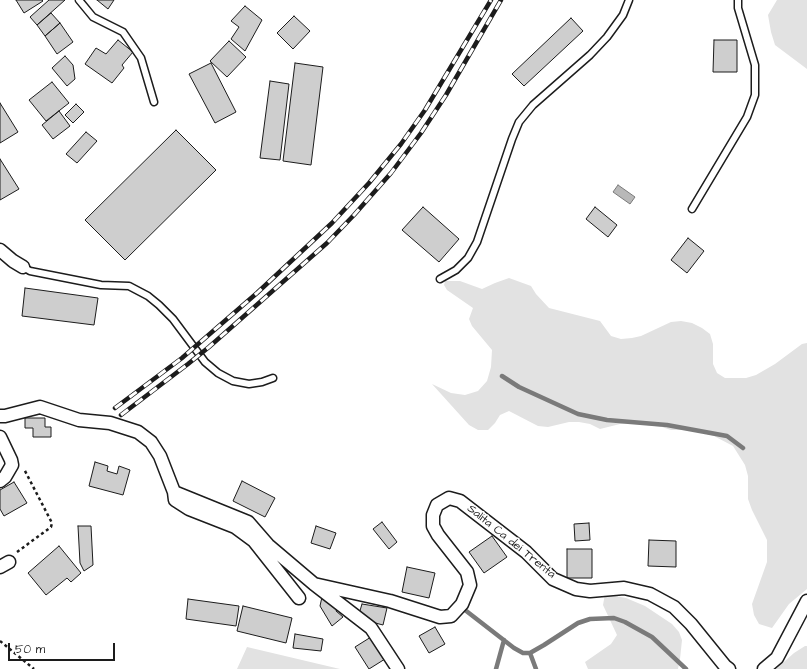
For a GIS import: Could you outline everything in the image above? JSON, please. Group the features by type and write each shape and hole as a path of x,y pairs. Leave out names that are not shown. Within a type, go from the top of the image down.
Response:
{"street":[{"path":"0,250 23,267"},
{"path":"0,416 40,407 79,420 110,423 138,432 152,442 160,456 174,492 175,500 189,509 235,527 254,541 299,598"},
{"path":"0,437 12,460 12,465 6,476 0,481"},
{"path":"174,492 248,522 268,545 314,584 371,628 398,669"},
{"name":"Salita Ca dei Trenta","path":"314,584 390,601 440,617 452,616 462,604 470,584 467,572 438,535 433,526 433,515 437,505 449,498 460,501 526,552 553,578 576,589 590,591 624,588 650,594 674,606 729,669"},
{"path":"764,669 777,658 807,601"}],"lane":[{"path":"79,0 93,16 123,32 141,58 154,102"},
{"path":"440,279 456,270 468,258 477,242 519,122 532,105 590,55 607,37 623,15 629,0"},
{"path":"692,209 747,117 755,95 755,66 738,8 738,0"},
{"path":"23,267 30,271 101,285 129,286 148,296 159,305 173,319 205,362 218,373 233,381 249,384 262,382 273,378"}],"path":[{"path":"5,564 9,558 51,527 52,523 22,464"},
{"path":"0,641 34,669"}],"shaded area":[{"path":"777,0 807,0 807,69 775,45 768,15"},
{"path":"618,185 635,197 630,204 613,192"},
{"path":"509,278 531,286 549,308 600,321 611,336 621,339 641,336 671,322 681,321 692,323 710,334 713,344 713,364 717,373 725,378 746,378 756,375 775,364 802,344 807,343 807,589 789,604 772,628 759,624 754,615 752,604 767,562 767,540 748,499 748,476 745,465 733,446 714,436 691,430 671,430 662,427 631,423 600,429 590,424 579,422 569,422 548,427 538,426 509,411 500,415 488,430 478,430 469,425 432,384 451,393 465,395 478,391 487,381 491,367 492,350 472,326 469,319 473,308 447,290 444,285 445,281 460,281 482,289"},
{"path":"605,594 626,598 645,606 672,624 679,632 682,640 678,669 588,669 585,662 611,644 617,635 603,605"},
{"path":"807,646 807,669 776,669 794,653"},
{"path":"247,647 340,669 237,669"}],"building":[{"path":"16,0 42,0 43,1 24,13"},
{"path":"49,0 65,0 37,25 30,17"},
{"path":"97,0 114,0 108,9"},
{"path":"245,6 262,20 245,51 231,39 239,27 231,21"},
{"path":"51,13 60,23 45,36 37,25"},
{"path":"294,16 310,31 293,49 277,33"},
{"path":"571,18 583,31 524,86 512,74"},
{"path":"60,23 73,42 57,54 45,36"},
{"path":"118,40 133,52 122,65 124,68 112,83 85,64 96,48 106,54"},
{"path":"714,40 737,40 737,72 713,72"},
{"path":"229,41 246,57 227,77 210,61"},
{"path":"65,56 73,65 75,79 67,86 52,68"},
{"path":"211,63 236,112 215,123 189,74"},
{"path":"295,63 323,67 311,165 283,161"},
{"path":"270,81 289,84 280,160 260,158"},
{"path":"52,82 69,103 46,121 29,100"},
{"path":"0,103 18,132 0,143"},
{"path":"76,104 84,112 73,123 65,115"},
{"path":"59,111 70,126 53,139 42,125"},
{"path":"176,130 216,170 125,260 85,220"},
{"path":"86,132 97,141 77,163 66,154"},
{"path":"0,159 19,189 0,200"},
{"path":"423,207 459,239 439,262 402,230"},
{"path":"595,207 617,225 608,237 586,219"},
{"path":"688,238 704,251 687,273 671,260"},
{"path":"25,288 98,298 94,325 22,316"},
{"path":"25,418 45,418 45,427 51,427 51,437 33,437 33,428 25,428"},
{"path":"95,462 108,466 107,471 117,474 119,466 130,470 123,495 89,486"},
{"path":"242,481 275,498 265,517 233,501"},
{"path":"14,482 27,503 4,516 0,509 0,490"},
{"path":"382,522 397,542 389,549 373,529"},
{"path":"589,523 590,540 575,541 574,524"},
{"path":"78,526 91,526 93,565 84,571 80,563"},
{"path":"316,526 336,533 330,549 311,543"},
{"path":"492,536 507,557 484,573 469,552"},
{"path":"649,540 676,541 676,567 648,566"},
{"path":"59,546 81,573 71,582 67,578 46,595 28,573"},
{"path":"567,549 592,549 592,578 567,578"},
{"path":"407,567 435,573 429,598 402,592"},
{"path":"322,597 338,607 336,611 343,617 332,626 320,606"},
{"path":"188,599 239,606 236,626 186,619"},
{"path":"362,604 387,608 383,625 364,620 359,614"},
{"path":"243,606 292,618 286,643 237,631"},
{"path":"435,627 445,644 429,653 419,636"},
{"path":"295,634 323,639 321,651 293,648"},
{"path":"371,637 385,659 369,669 355,647"}],"waterway":[{"path":"502,376 519,387 578,414 607,420 667,425 727,436 743,448"},
{"path":"465,610 514,648 523,653 530,653 578,623 590,619 614,618 625,622 652,637 686,669"},
{"path":"496,669 504,640"},
{"path":"530,653 536,669"}],"railway":[{"path":"115,408 182,358 257,293 332,223 369,183 401,144 425,110 491,0"},
{"path":"121,415 209,347 327,243 354,215 391,173 421,133 446,95 501,0"}]}
